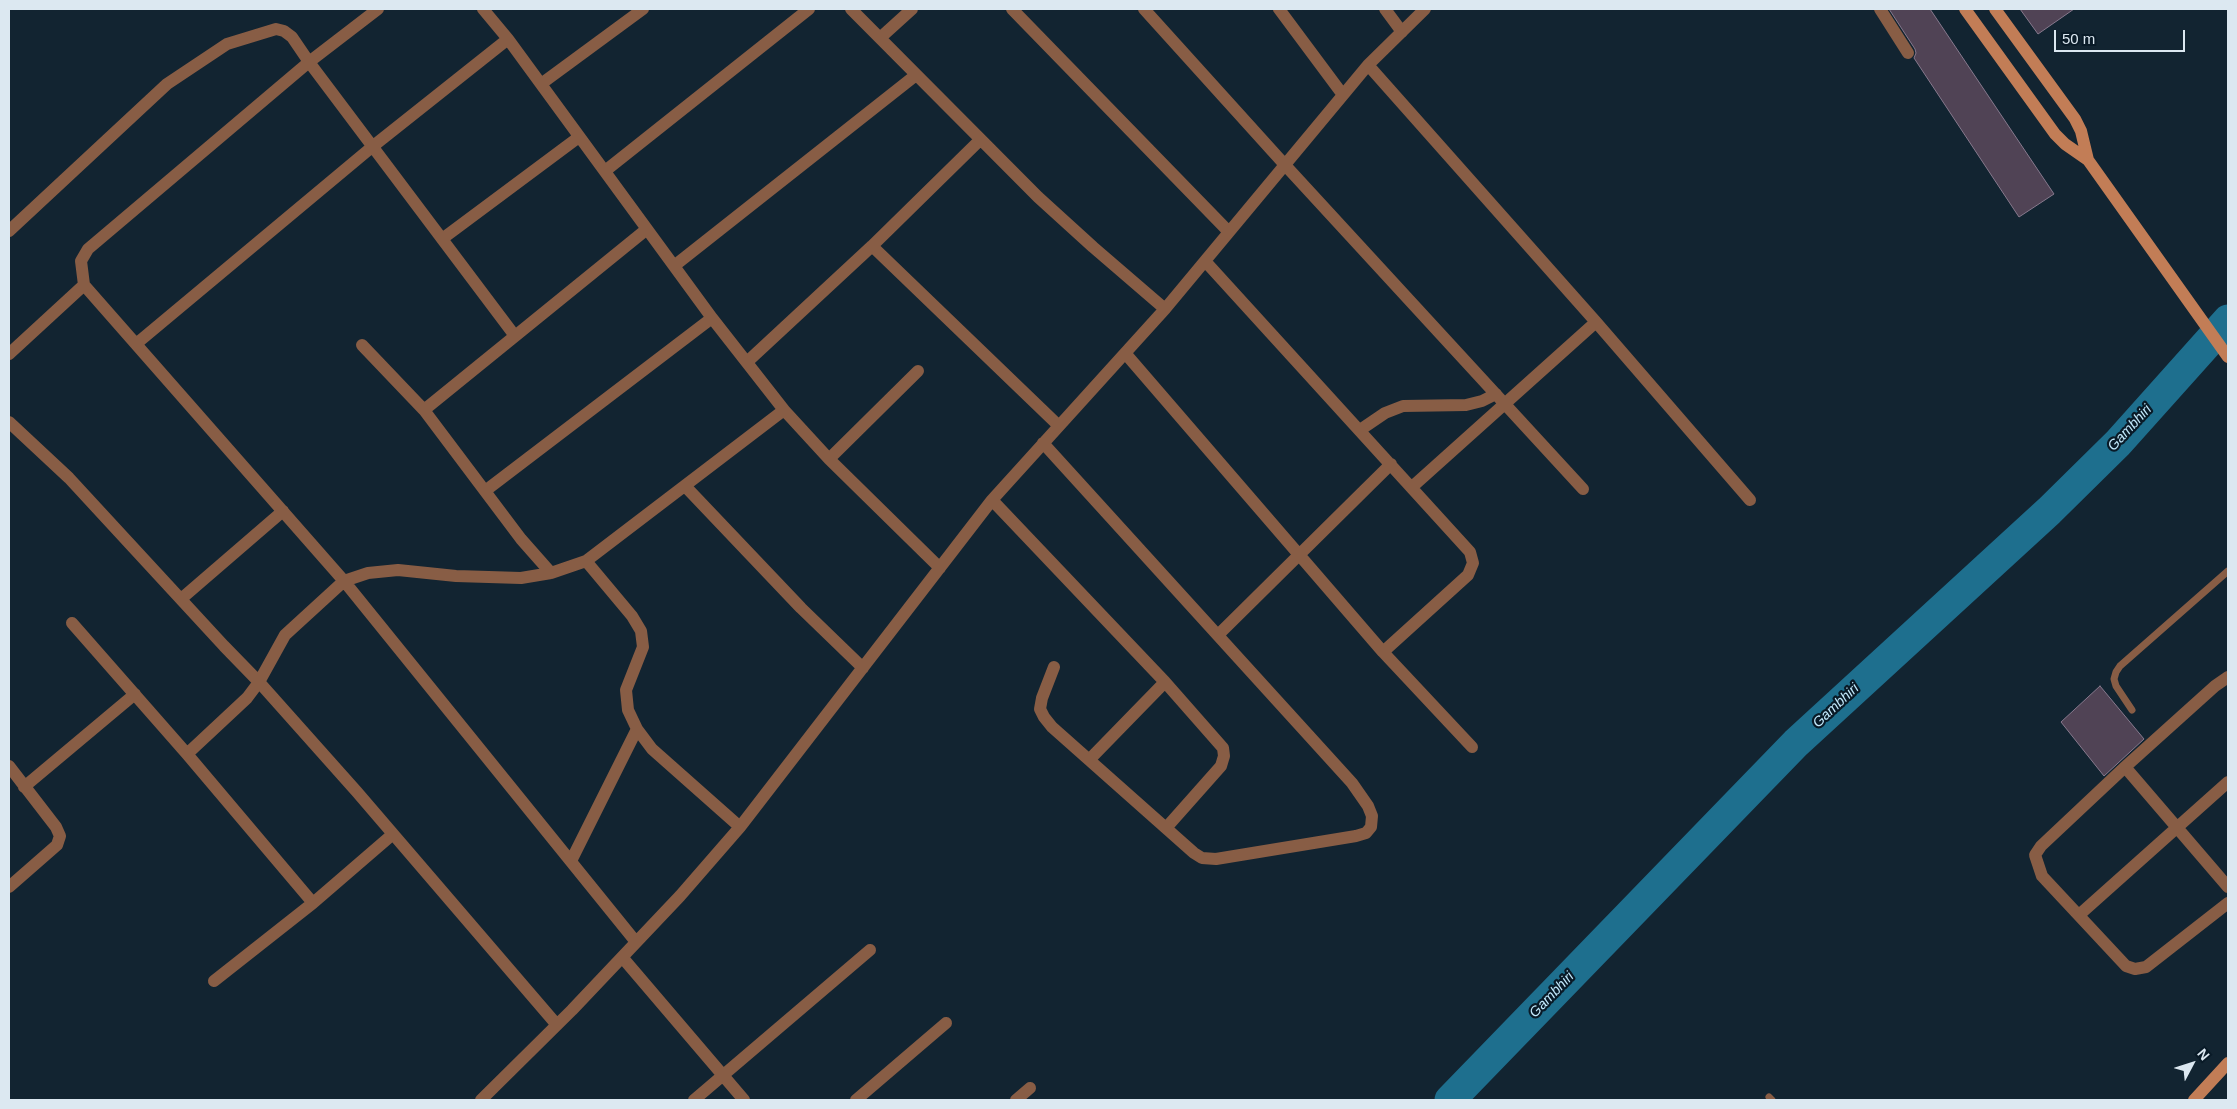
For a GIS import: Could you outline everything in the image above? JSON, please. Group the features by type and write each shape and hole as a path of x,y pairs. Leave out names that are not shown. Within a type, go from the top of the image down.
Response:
{"street":[{"path":"378,9 309,62 88,249 81,261 84,285 344,581 636,942"},
{"path":"483,9 508,39 712,318 784,410 829,459 940,568"},
{"path":"541,84 643,9"},
{"path":"605,171 809,9"},
{"path":"851,9 980,140 1093,247 1165,309"},
{"path":"880,38 912,9"},
{"path":"1012,9 1229,232"},
{"path":"1144,9 1284,165 1583,489"},
{"path":"1279,9 1343,95"},
{"path":"1385,9 1402,32"},
{"path":"481,1100 622,957 740,827 992,500 1165,309 1368,65 1425,9"},
{"path":"1880,9 1908,53"},
{"path":"1965,9 2055,134 2065,144 2088,160"},
{"path":"1995,9 2075,119 2088,160 2228,358"},
{"path":"9,231 167,84 226,44 276,29 284,31 292,37 372,147 515,336"},
{"path":"136,344 372,147 508,39"},
{"path":"1368,65 1596,322 1750,500"},
{"path":"674,266 916,75"},
{"path":"442,239 579,136"},
{"path":"746,362 872,246 980,140"},
{"path":"424,410 647,229"},
{"path":"872,246 1059,426"},
{"path":"1205,261 1470,552 1473,563 1468,575 1383,652"},
{"path":"9,354 84,285"},
{"path":"485,491 712,318"},
{"path":"1412,487 1596,322"},
{"path":"362,345 424,410 521,539 551,573"},
{"path":"1125,353 1383,652 1472,747"},
{"path":"829,459 918,371"},
{"path":"1360,430 1385,413 1403,406 1466,404 1482,401 1496,394"},
{"path":"187,754 246,698 259,682 285,635 344,581 368,573 398,570 456,576 512,578 551,573 586,561 784,410"},
{"path":"9,422 69,478 259,682 557,1025"},
{"path":"1043,443 1352,783 1368,806 1372,816 1371,827 1366,833 1356,836 1216,860 1202,858 1052,727 1044,717 1040,709 1042,698 1054,667"},
{"path":"1218,635 1391,464"},
{"path":"685,486 801,608 863,668"},
{"path":"992,500 1165,682 1222,748 1224,756 1221,766 1166,828"},
{"path":"180,599 283,511"},
{"path":"586,561 632,616 641,632 643,647 626,690 628,710 637,729 652,750 740,827"},
{"path":"72,623 187,754 313,903"},
{"path":"2228,677 2215,686 2125,767 2041,846 2035,856 2042,876 2126,966 2135,969 2146,967 2228,903"},
{"path":"1089,760 1165,682"},
{"path":"24,787 135,694"},
{"path":"571,861 637,729"},
{"path":"9,766 56,827 60,836 57,845 9,888"},
{"path":"2125,767 2228,887"},
{"path":"2079,916 2228,782"},
{"path":"214,981 313,903 393,834"},
{"path":"694,1100 870,950"},
{"path":"622,957 744,1100"},
{"path":"856,1100 946,1022"},
{"path":"2194,1100 2228,1063"},
{"path":"1016,1100 1030,1088"}],"lane":[{"path":"2132,710 2116,686 2114,679 2120,666 2228,572"}],"building":[{"path":"1889,9 1930,9 2054,194 2019,217 1914,58 1915,49"},
{"path":"2020,9 2074,9 2038,34"},
{"path":"2100,686 2144,739 2104,776 2061,722"}],"waterway":[{"name":"Gambhiri","path":"1450,1100 1796,743 2049,511 2118,443 2228,320"}]}
